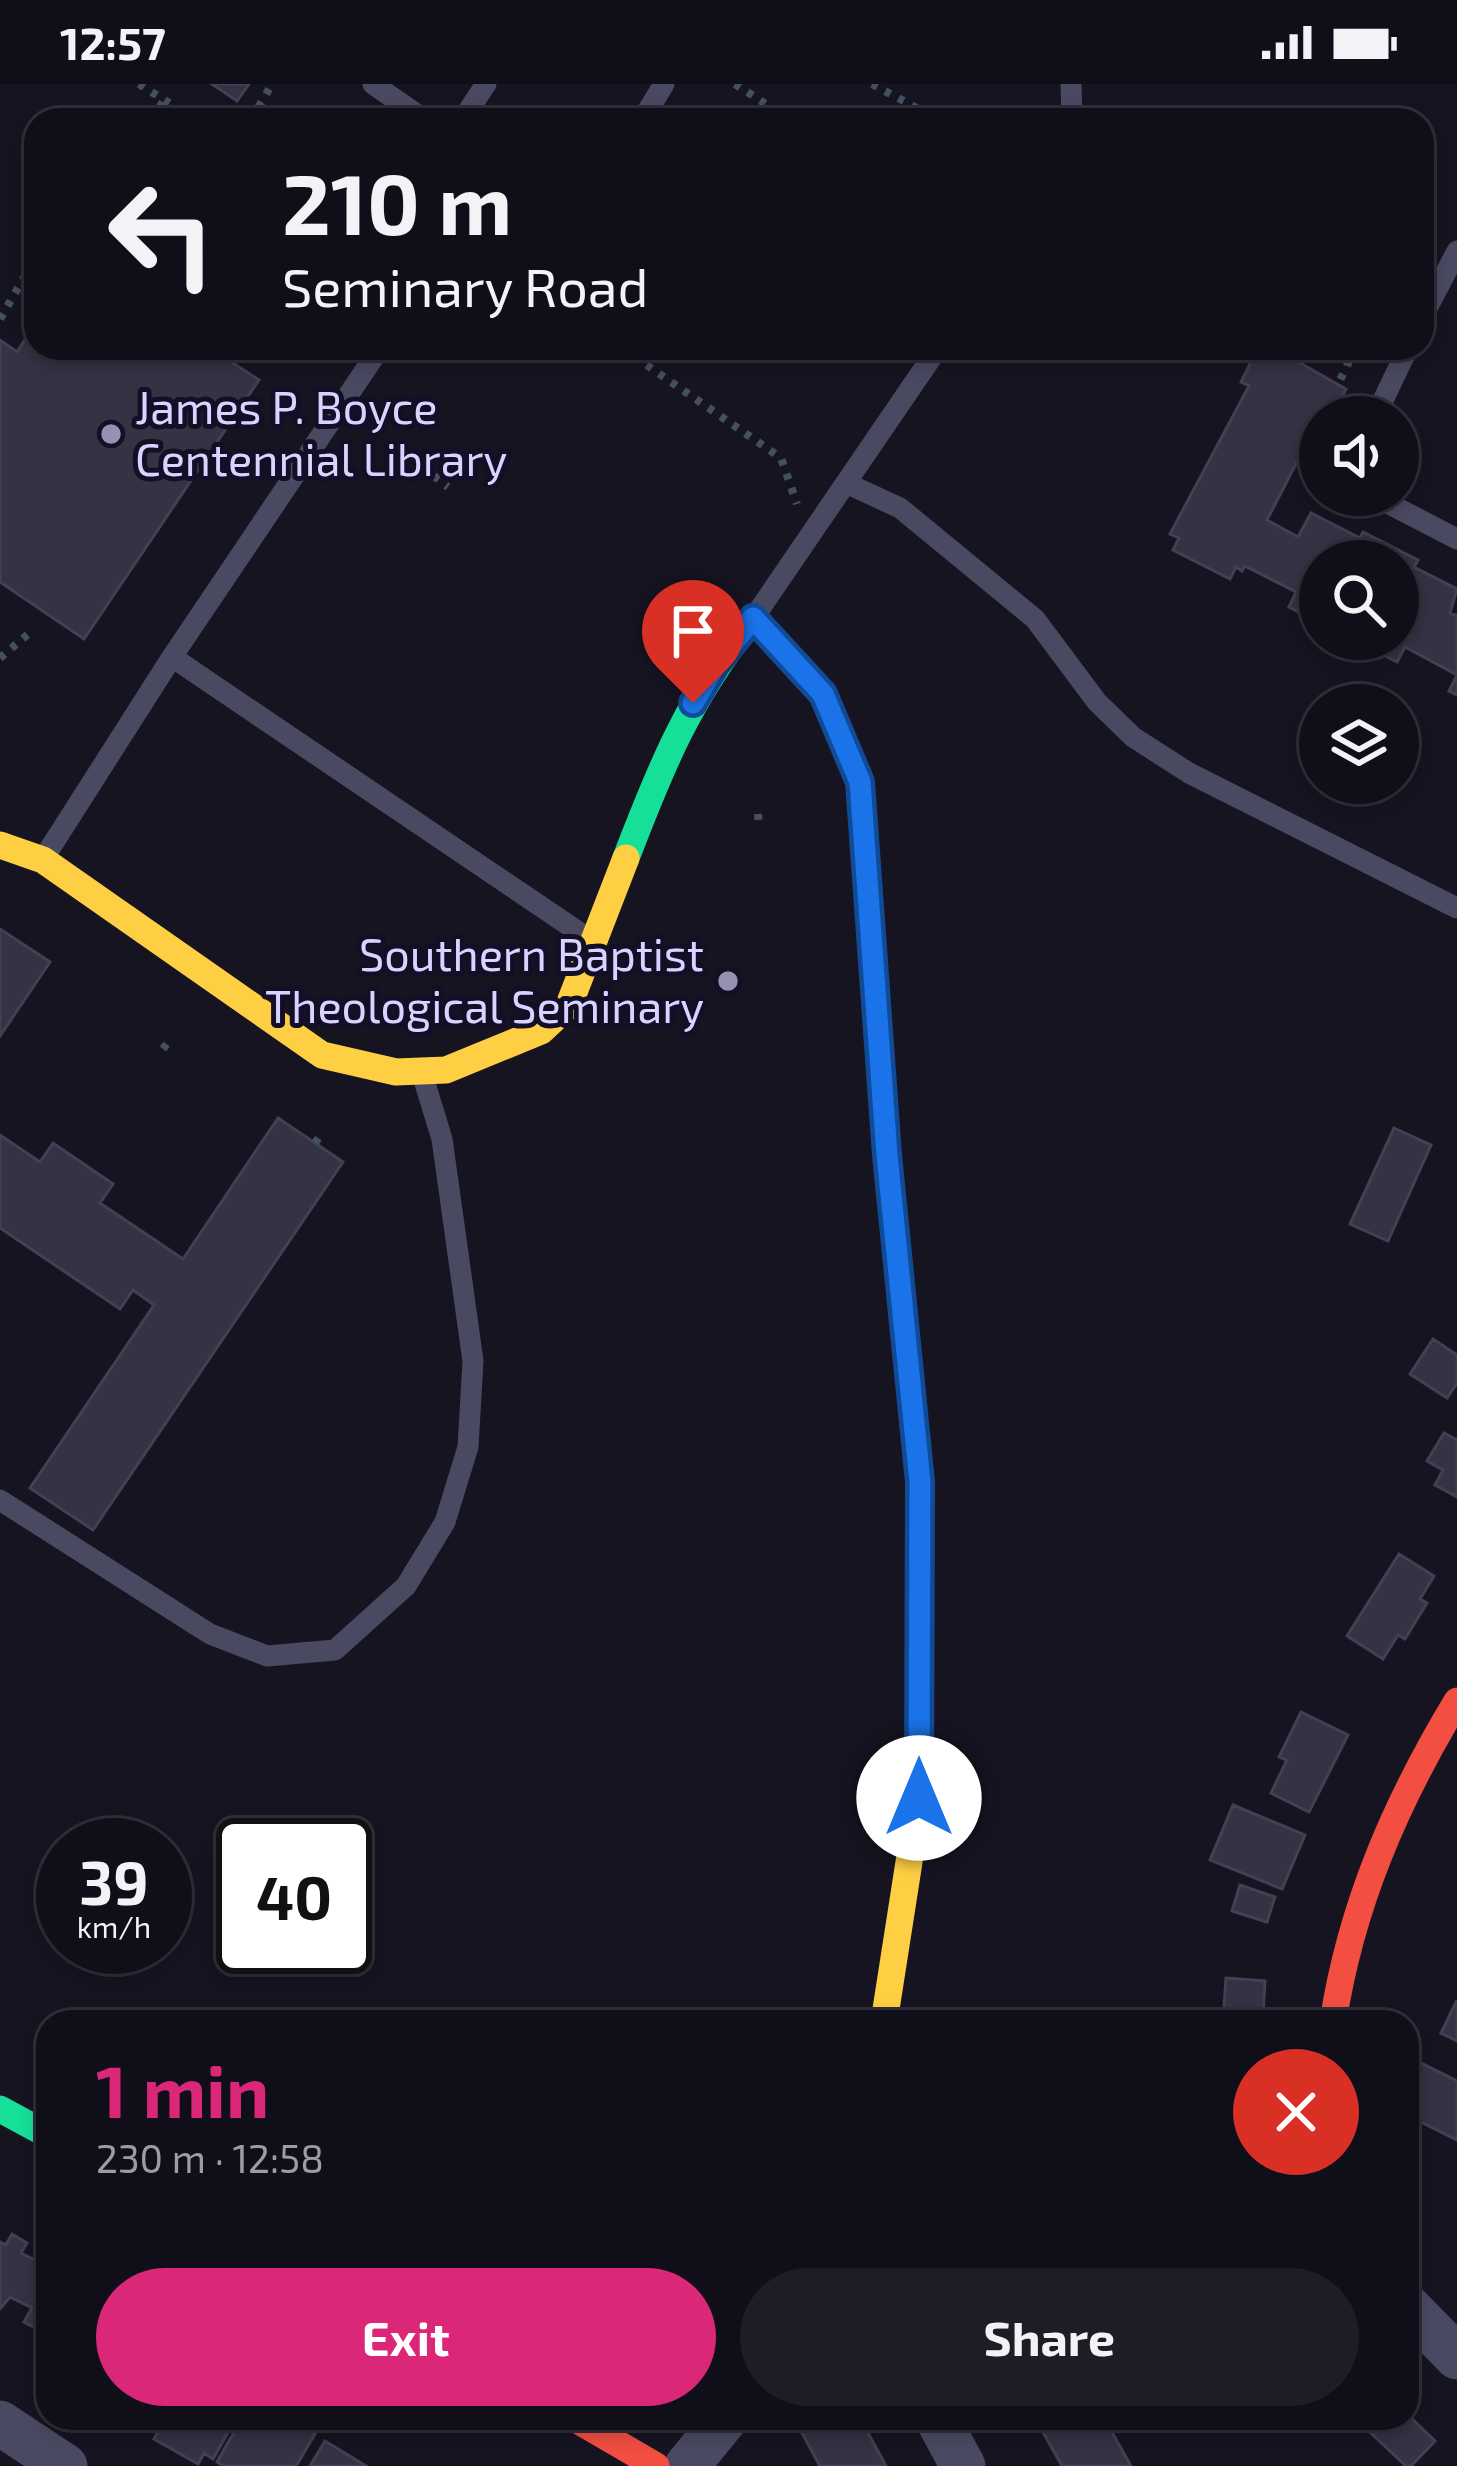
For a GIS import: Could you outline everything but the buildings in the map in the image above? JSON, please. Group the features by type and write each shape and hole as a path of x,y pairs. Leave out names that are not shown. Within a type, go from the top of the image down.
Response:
{"street":[{"path":"0,845 43,860 322,1055 396,1072 446,1070 541,1031 569,1005 671,742 716,664 753,618 823,694 860,782 887,1155 920,1482 919,1798 886,2010"},
{"path":"1336,2010 1350,1941 1384,1842 1434,1737 1457,1701"},
{"path":"0,2109 36,2128"},
{"path":"1419,2318 1457,2357"},
{"path":"0,2423 65,2466"},
{"path":"594,2430 656,2466"},
{"path":"687,2466 716,2430"},
{"path":"944,2430 963,2466"}],"lane":[{"path":"373,84 408,108"},
{"path":"1434,295 1457,251"},
{"path":"43,860 372,360"},
{"path":"753,618 930,360"},
{"path":"1385,396 1402,360"},
{"path":"845,483 900,508 1035,619 1097,702 1133,737 1189,772 1457,908"},
{"path":"1413,516 1457,539"},
{"path":"172,658 594,943"},
{"path":"0,1500 210,1634 266,1656 335,1650 406,1586 445,1522 468,1447 473,1361 442,1139 422,1071"}],"path":[{"path":"139,84 177,108"},
{"path":"735,84 772,108"},
{"path":"872,84 917,108"},
{"path":"159,108 164,100"},
{"path":"0,319 24,278"},
{"path":"639,360 781,458 799,511"},
{"path":"1339,382 1348,364 1345,360"},
{"path":"434,476 448,487"},
{"path":"0,658 33,629"}],"traffic: fast":[{"path":"626,858 679,733 711,676 753,618 823,694 860,782 887,1155 920,1482 920,1637"},
{"path":"0,2109 36,2128"}],"traffic: slow":[{"path":"0,845 43,860 322,1055 396,1072 446,1070 541,1031 569,1005 626,858"},
{"path":"886,2010 919,1798 920,1637"}],"traffic: jam":[{"path":"1335,2010 1351,1937 1379,1856 1414,1777 1457,1701"},
{"path":"594,2430 656,2466"}],"place":[{"name":"James P. Boyce Centennial Library","path":"111,434"},
{"name":"Southern Baptist Theological Seminary","path":"728,981"}],"route":[{"path":"693,703 716,664 753,618 823,694 860,782 887,1155 920,1482 919,1798"}]}
